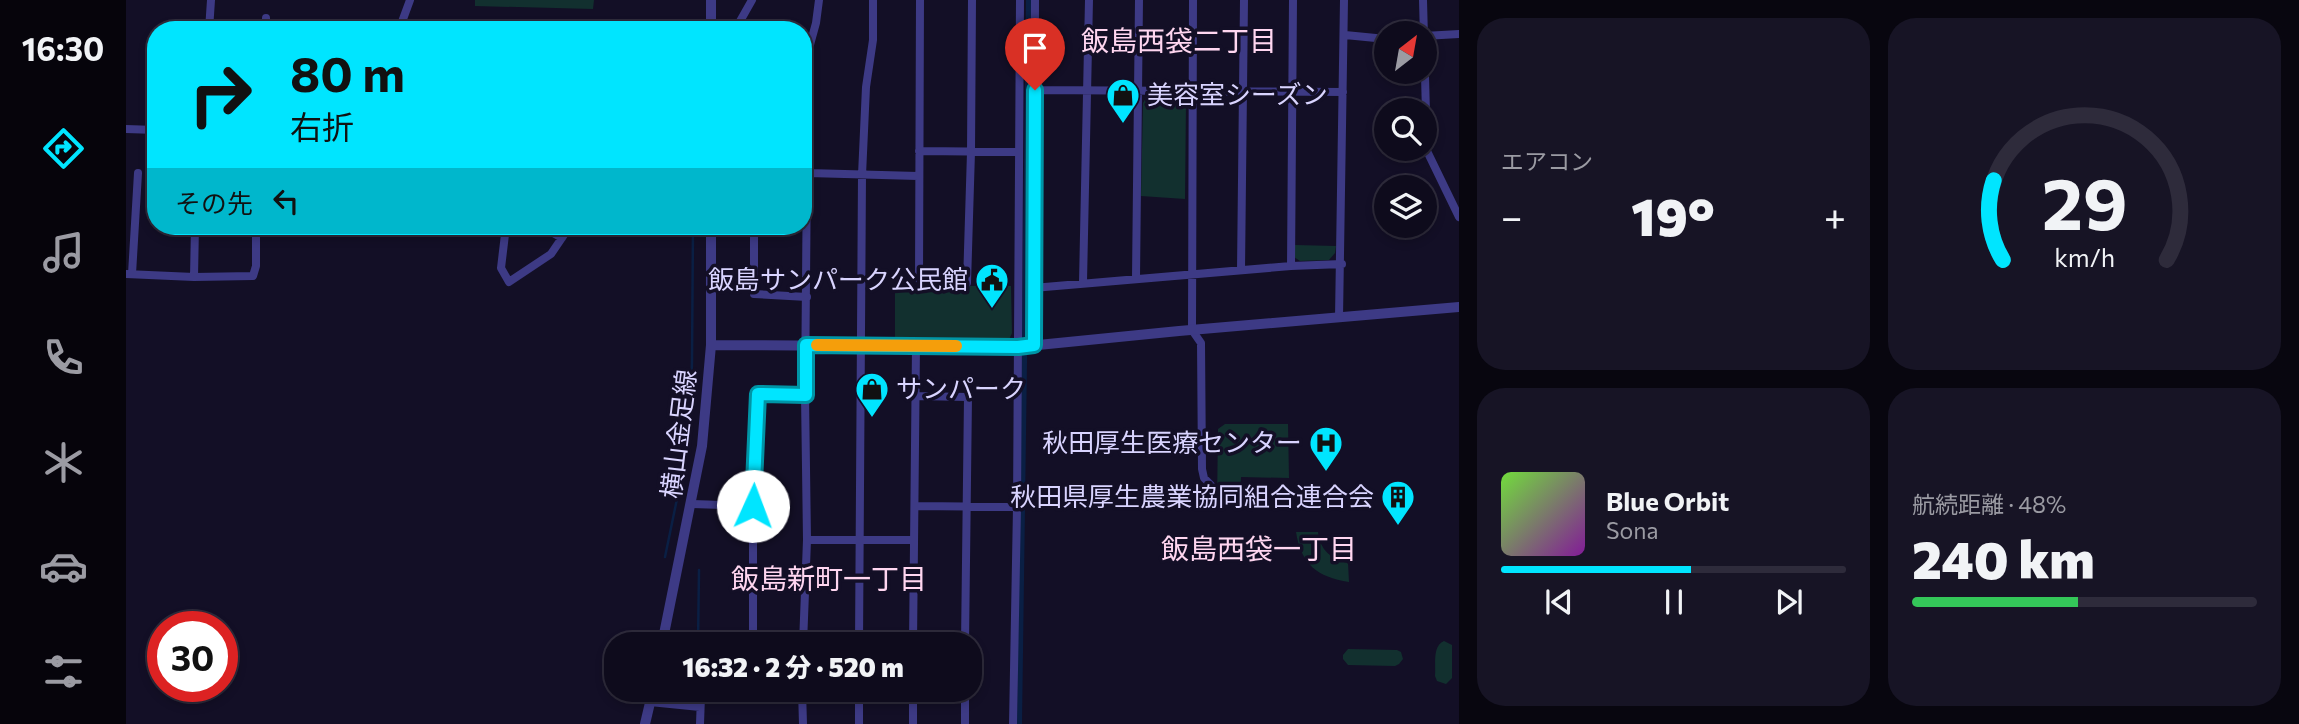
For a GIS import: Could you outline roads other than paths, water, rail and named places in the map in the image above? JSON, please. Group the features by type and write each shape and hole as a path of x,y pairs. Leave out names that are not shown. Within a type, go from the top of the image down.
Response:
{"street":[{"path":"210,21 211,0"},
{"path":"402,21 410,0"},
{"path":"711,0 711,21"},
{"path":"740,21 752,0"},
{"path":"812,35 819,0"},
{"path":"859,632 862,175 866,87 873,40 873,0"},
{"path":"920,0 919,279 967,283 972,0"},
{"path":"1013,724 1017,507 1025,346 1018,152 1020,0"},
{"path":"1025,346 1034,288 1035,0"},
{"path":"1083,282 1089,0"},
{"path":"1136,278 1139,0"},
{"path":"1193,0 1190,274 1192,330 1201,343 1202,469 1204,478 1211,485"},
{"path":"1241,270 1244,0"},
{"path":"1291,266 1293,0"},
{"path":"1339,318 1342,264 1344,0"},
{"path":"1423,0 1424,21"},
{"path":"1437,35 1459,34"},
{"path":"1345,35 1374,38"},
{"path":"1426,84 1427,150 1459,217"},
{"path":"1035,90 1343,92"},
{"path":"126,129 147,130"},
{"path":"919,150 1018,152"},
{"path":"138,173 129,274 253,276 256,266 256,235"},
{"path":"812,173 918,176"},
{"path":"194,277 195,235"},
{"path":"505,235 501,268 509,282 551,254 564,235"},
{"path":"557,235 562,238"},
{"name":"横山金足線","path":"665,632 702,446 711,345 711,235"},
{"path":"754,235 754,294 807,297"},
{"path":"803,632 807,540 808,235"},
{"path":"1034,288 1083,282 1342,264"},
{"path":"711,345 1025,346 1459,307"},
{"path":"913,632 916,346"},
{"path":"752,632 753,506 758,394 806,395"},
{"path":"916,396 968,397 965,632"},
{"path":"692,504 753,506"},
{"path":"915,506 1017,507"},
{"path":"807,540 914,540"},
{"path":"645,724 650,702 700,707"},
{"path":"700,702 700,724"},
{"path":"802,702 803,724"},
{"path":"859,702 859,724"},
{"path":"913,702 913,724"},
{"path":"965,702 965,724"}],"water":[{"path":"1026,0 1032,0 1022,724 1017,724"}],"waterway":[{"path":"665,557 690,436 693,235"},
{"path":"698,632 699,570"}],"place":[{"name":"美容室シーズン","path":"1123,125"},
{"name":"飯島サンパーク公民館","path":"992,310"},
{"name":"サンパーク","path":"872,419"},
{"name":"秋田厚生医療センター","path":"1326,473"},
{"name":"秋田県厚生農業協同組合連合会","path":"1398,527"}],"district":[{"name":"飯島西袋二丁目","path":"1179,41"},
{"name":"飯島西袋一丁目","path":"1259,549"},
{"name":"飯島新町一丁目","path":"829,579"}]}
